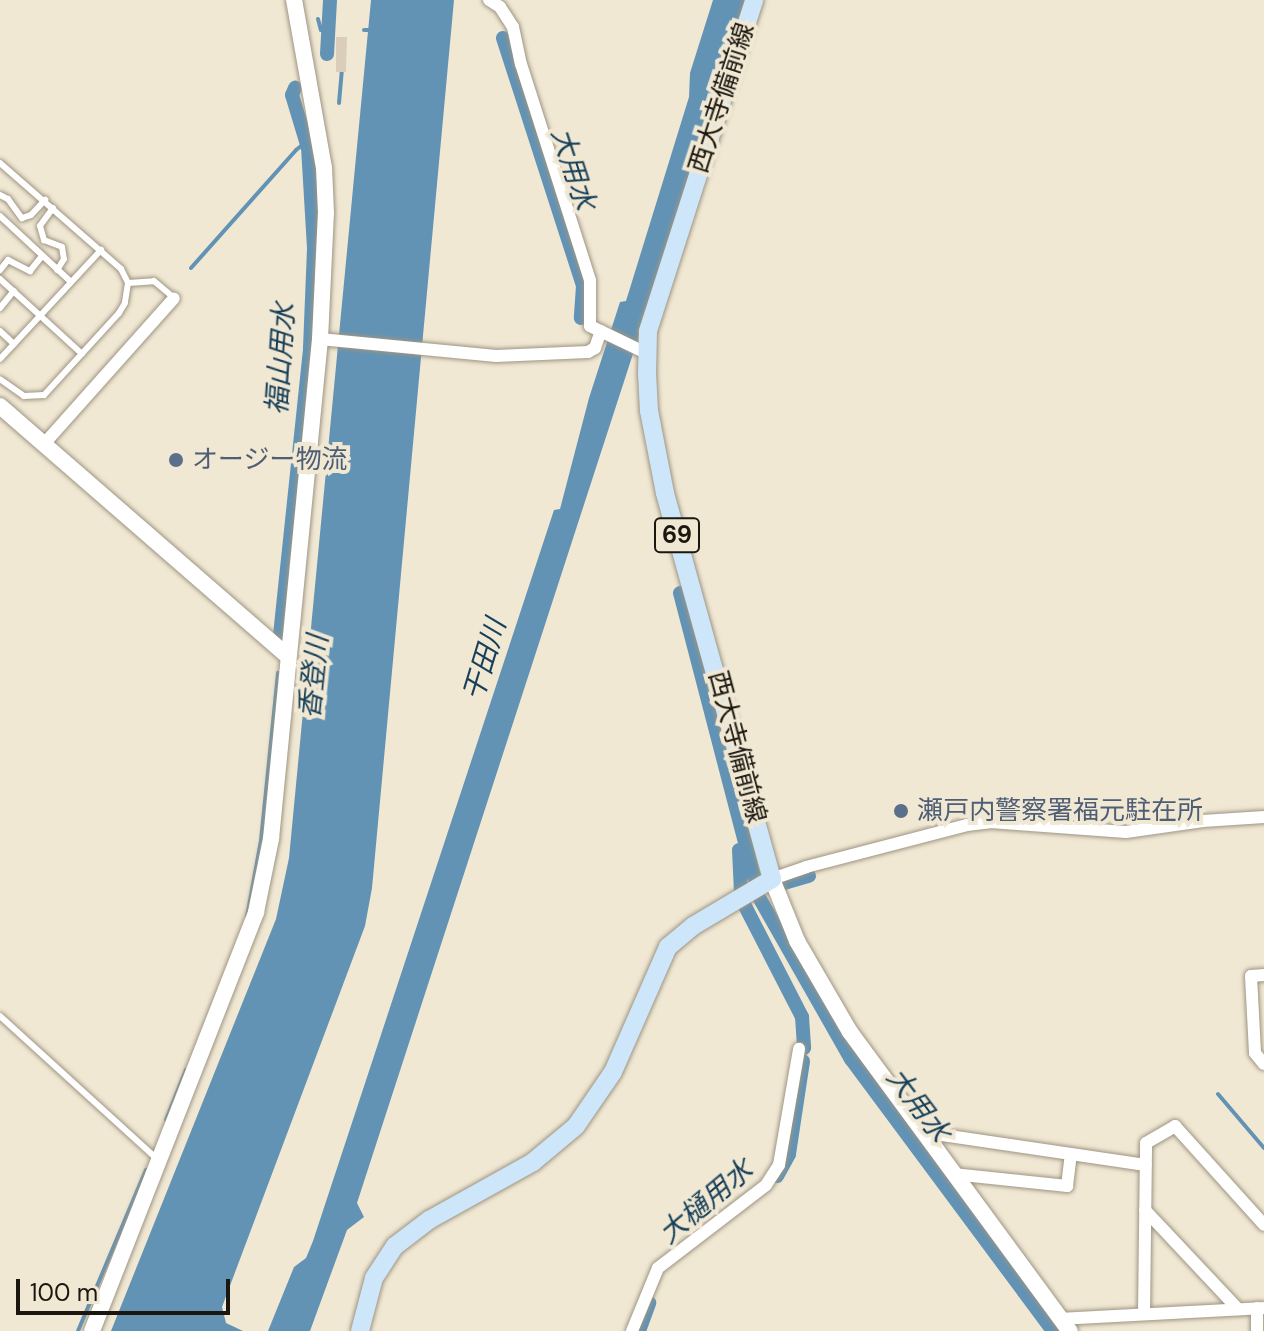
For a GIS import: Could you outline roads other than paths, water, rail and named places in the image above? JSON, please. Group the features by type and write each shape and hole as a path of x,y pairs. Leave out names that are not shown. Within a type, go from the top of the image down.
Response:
{"main road":[{"name":"西大寺備前線","path":"754,0 642,351 649,411 665,493 772,879"},
{"path":"360,1331 374,1278 395,1246 429,1220 533,1162 576,1126 613,1072 668,947 693,926 772,879"}],"street":[{"path":"92,1331 256,912 271,839 288,656 325,340 324,168 294,0"},
{"path":"489,0 500,7 513,27 521,64 590,280 590,326 642,351"},
{"path":"44,444 174,298"},
{"path":"325,340 496,356 588,352 595,348 604,333"},
{"path":"0,406 288,656"},
{"path":"1257,1331 1260,1308 1144,1314 1065,1325 850,1032 797,941 772,879 806,867 967,825 990,822 1126,832 1203,821 1264,817"},
{"path":"1264,975 1251,976 1259,1053 1264,1064"},
{"path":"632,1331 658,1268 766,1185 779,1165 799,1049"},
{"path":"1144,1314 1146,1143 1175,1126 1264,1225"},
{"path":"922,1132 1146,1165"},
{"path":"953,1174 1067,1186 1071,1154"},
{"path":"1145,1210 1238,1309"}],"lane":[{"path":"0,379 24,396 44,395 119,313 125,303 128,283 121,269 101,250 1,163"},
{"path":"0,195 8,199 22,218 31,215 45,200"},
{"path":"53,208 40,226 44,240 62,247 64,259 57,270"},
{"path":"0,216 71,282"},
{"path":"1,355 101,250"},
{"path":"0,270 8,260 30,271 42,256"},
{"path":"0,279 82,354"},
{"path":"128,283 154,281 174,298"},
{"path":"0,308 14,291"},
{"path":"0,331 14,344"},
{"path":"0,1016 159,1161"}],"water":[{"name":"香登川","path":"371,0 454,0 372,888 365,926 222,1307 226,1323 243,1331 111,1331 276,919 289,858"},
{"path":"713,0 748,0 357,1203 364,1217 347,1230 310,1331 268,1331 294,1267 306,1258 313,1241 554,510 560,509 589,398 620,302 626,301 689,97 690,73"}],"waterway":[{"name":"福山用水","path":"327,54 330,0"},
{"path":"318,19 321,30 324,30"},
{"name":"大用水","path":"503,38 583,286 581,318"},
{"path":"339,103 342,69"},
{"name":"福山用水","path":"280,635 310,348 314,248 308,148 292,95 295,88"},
{"path":"191,268 296,150 310,139"},
{"name":"大用水","path":"680,593 754,878"},
{"path":"247,917 261,841 278,673"},
{"name":"大樋用水","path":"739,850 741,892"},
{"path":"784,883 809,876"},
{"name":"大用水","path":"760,899 851,1059 1053,1331"},
{"name":"大樋用水","path":"745,906 802,1017 804,1048"},
{"name":"大樋用水","path":"777,1176 789,1154 803,1061"},
{"path":"166,1120 186,1070"},
{"path":"1218,1094 1264,1148"},
{"path":"78,1331 146,1170"},
{"name":"大樋用水","path":"639,1331 649,1303"}],"place":[{"name":"オージー物流","path":"176,460"},
{"name":"瀬戸内警察署福元駐在所","path":"901,811"}],"water label":[{"name":"干田川","path":"485,660"}]}
